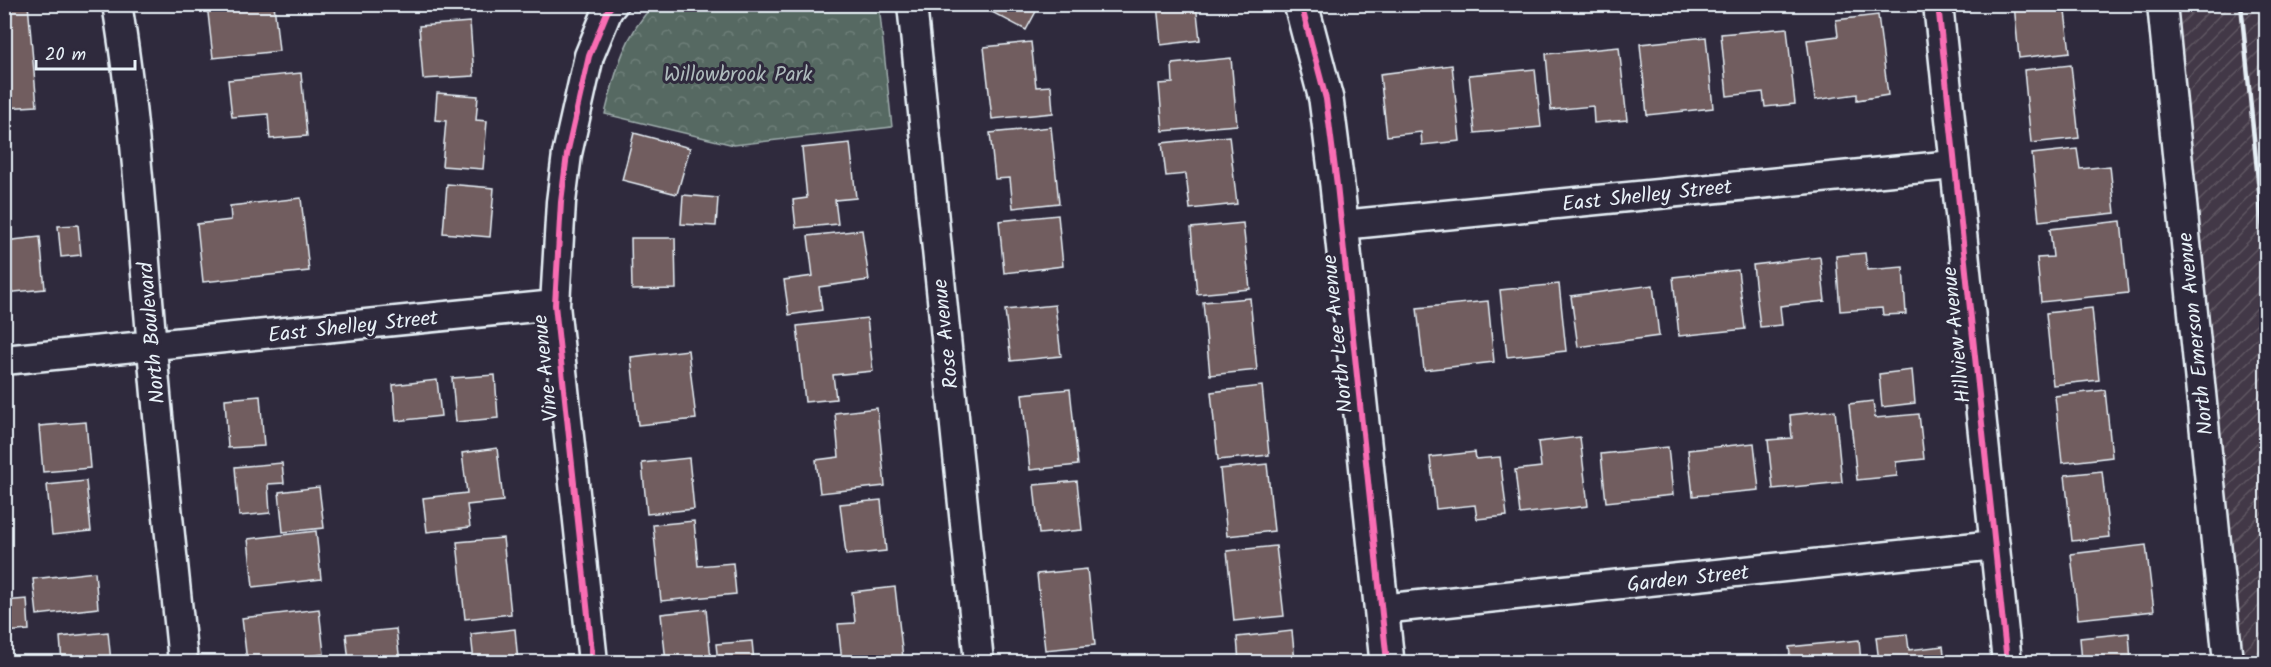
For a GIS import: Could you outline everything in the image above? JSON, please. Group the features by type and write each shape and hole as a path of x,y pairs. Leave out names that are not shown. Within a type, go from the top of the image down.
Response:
{"street":[{"name":"North Boulevard","path":"117,4 139,189 151,345 183,663"},
{"name":"Vine Avenue","path":"594,663 555,305 561,202 567,154 589,56 608,10 613,4"},
{"name":"Rose Avenue","path":"912,4 979,663"},
{"name":"North Lee Avenue","path":"1301,4 1326,99 1342,225 1387,663"},
{"name":"Hillview Avenue","path":"1938,4 1953,165 2007,663"},
{"name":"North Emerson Avenue","path":"2162,4 2228,663"},
{"name":"East Shelley Street","path":"1342,225 1953,165"},
{"name":"East Shelley Street","path":"4,360 555,305"},
{"name":"Garden Street","path":"1381,609 1995,545"}],"shaded area":[{"path":"2162,5 2266,5 2266,662 2229,662"}],"green space":[{"name":"Willowbrook Park","path":"654,5 879,5 892,127 734,145 605,114 622,55 635,29"}],"building":[{"path":"4,4 28,4 37,106 4,108"},
{"path":"207,4 274,4 279,51 213,58"},
{"path":"991,4 1040,4 1026,30 988,10"},
{"path":"1157,4 1196,4 1200,40 1161,45"},
{"path":"2014,4 2064,4 2070,52 2019,58"},
{"path":"1878,15 1888,95 1857,100 1857,94 1815,100 1807,40 1838,36 1836,20"},
{"path":"470,22 474,76 423,79 419,26"},
{"path":"1787,28 1795,104 1765,107 1763,92 1727,96 1721,34"},
{"path":"1706,37 1713,108 1647,115 1640,44"},
{"path":"1031,42 1036,87 1051,86 1053,113 992,119 984,47"},
{"path":"1619,47 1627,120 1594,123 1593,106 1551,110 1546,54"},
{"path":"1231,58 1237,125 1163,131 1159,84 1173,83 1172,64"},
{"path":"1452,65 1460,141 1422,145 1421,132 1387,136 1380,74"},
{"path":"2071,65 2079,138 2031,143 2024,70"},
{"path":"1535,69 1541,127 1475,133 1469,75"},
{"path":"301,73 307,136 270,139 268,114 232,117 228,80"},
{"path":"437,93 478,96 476,120 487,121 483,169 442,166 446,121 435,120"},
{"path":"1051,127 1059,203 1013,208 1010,178 995,179 990,133"},
{"path":"634,133 690,148 677,194 622,180"},
{"path":"1229,136 1237,204 1190,209 1186,174 1166,176 1162,143"},
{"path":"850,143 856,198 835,200 838,224 796,228 793,200 807,198 802,148"},
{"path":"2077,149 2080,169 2110,166 2115,213 2039,221 2032,154"},
{"path":"447,184 494,188 490,237 443,233"},
{"path":"683,195 718,198 716,226 681,224"},
{"path":"301,198 309,271 203,282 197,224 231,220 230,206"},
{"path":"1058,215 1063,266 1004,273 999,221"},
{"path":"2121,221 2128,293 2041,302 2037,258 2053,257 2050,229"},
{"path":"1243,223 1250,289 1197,294 1191,228"},
{"path":"78,225 81,255 61,257 58,226"},
{"path":"862,230 869,280 819,287 822,310 789,315 784,280 813,276 808,236"},
{"path":"40,237 45,289 4,293 4,241"},
{"path":"631,238 675,238 676,289 632,290"},
{"path":"1865,253 1867,270 1903,267 1906,314 1883,315 1882,308 1840,311 1836,256"},
{"path":"1820,257 1825,301 1780,306 1782,325 1760,327 1753,265"},
{"path":"1738,270 1745,329 1679,336 1673,277"},
{"path":"1559,284 1566,351 1507,357 1500,290"},
{"path":"1653,285 1659,336 1578,347 1571,296"},
{"path":"1250,298 1257,370 1210,375 1203,302"},
{"path":"1488,301 1494,362 1424,370 1417,308"},
{"path":"1055,305 1061,356 1011,361 1005,310"},
{"path":"2092,308 2099,380 2053,385 2046,313"},
{"path":"867,318 873,371 833,375 836,399 805,402 797,326"},
{"path":"688,350 696,419 638,425 631,357"},
{"path":"1912,370 1915,403 1882,407 1879,374"},
{"path":"495,375 498,418 456,422 452,378"},
{"path":"437,380 441,416 396,421 393,385"},
{"path":"1262,386 1269,455 1218,460 1211,392"},
{"path":"1070,389 1078,465 1030,470 1022,394"},
{"path":"2105,390 2112,457 2062,463 2055,396"},
{"path":"260,396 264,446 228,448 225,399"},
{"path":"1873,401 1875,418 1919,414 1924,459 1896,462 1897,476 1857,480 1849,404"},
{"path":"877,408 885,486 820,493 816,460 839,457 835,413"},
{"path":"1835,410 1842,482 1773,489 1768,440 1792,438 1790,415"},
{"path":"86,422 90,468 43,472 39,426"},
{"path":"1580,437 1588,506 1520,514 1515,470 1541,467 1538,442"},
{"path":"1754,443 1759,490 1693,496 1688,450"},
{"path":"1668,447 1673,495 1606,502 1601,454"},
{"path":"497,448 503,501 467,505 470,527 427,532 423,498 467,493 462,453"},
{"path":"1475,452 1476,459 1500,457 1507,516 1477,519 1475,505 1436,509 1430,457"},
{"path":"689,458 694,509 647,514 642,463"},
{"path":"282,463 284,483 268,484 270,513 239,516 235,467"},
{"path":"1267,464 1274,531 1227,536 1220,469"},
{"path":"2102,471 2109,537 2072,541 2065,475"},
{"path":"86,481 91,531 52,535 47,485"},
{"path":"1077,481 1082,530 1039,534 1034,485"},
{"path":"319,487 324,528 283,532 279,492"},
{"path":"881,500 886,551 846,555 840,504"},
{"path":"694,521 698,566 733,563 736,594 661,601 653,525"},
{"path":"316,531 321,579 253,587 248,539"},
{"path":"503,538 511,614 465,619 457,542"},
{"path":"2146,545 2154,611 2078,619 2071,554"},
{"path":"1276,546 1284,616 1234,621 1227,551"},
{"path":"1087,569 1095,645 1045,650 1037,574"},
{"path":"95,572 98,608 37,615 33,579"},
{"path":"895,587 903,658 842,662 838,624 855,623 852,592"},
{"path":"27,599 29,630 4,632 4,601"},
{"path":"319,609 324,654 247,662 242,618"},
{"path":"706,609 711,659 666,662 661,614"},
{"path":"396,629 400,662 349,662 346,634"},
{"path":"515,629 518,662 474,662 471,634"},
{"path":"1292,631 1295,662 1239,662 1237,637"},
{"path":"108,632 111,662 62,662 60,637"},
{"path":"2129,633 2131,662 2082,662 2080,638"},
{"path":"1907,634 1909,650 1943,646 1945,662 1879,662 1876,637"},
{"path":"1859,640 1861,662 1791,662 1789,647"},
{"path":"752,641 754,662 718,662 716,644"},
{"path":"1778,656 1779,662 1715,662"},
{"path":"1093,659 1094,662 1058,662"}],"railway":[{"path":"2241,4 2266,263"}],"cycle path":[{"path":"593,662 555,305 561,202 567,154 589,56 608,10 613,4"},
{"path":"1301,4 1326,99 1387,662"},
{"path":"1938,4 2007,662"}]}
